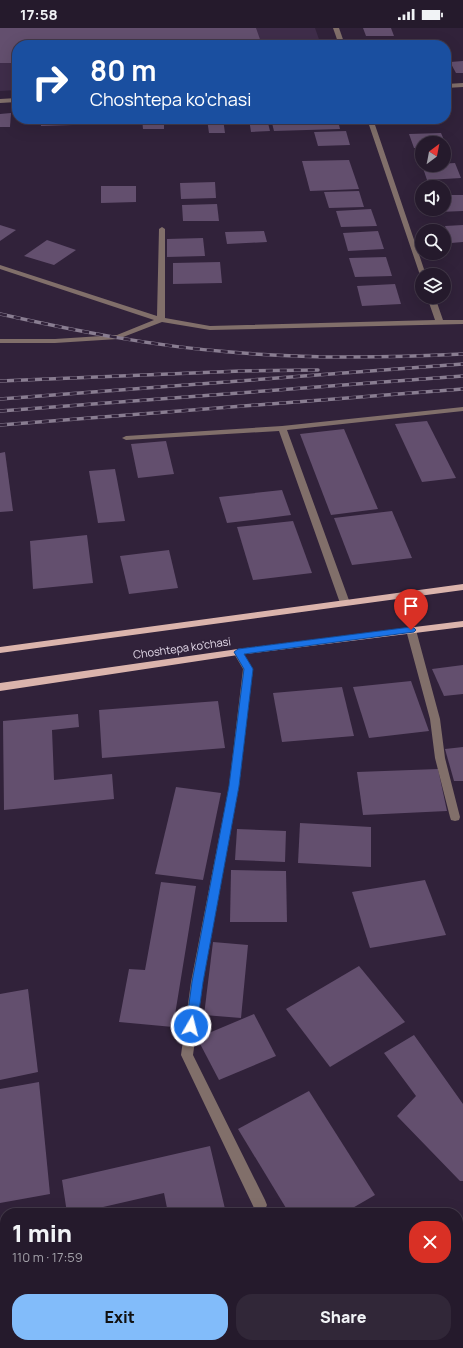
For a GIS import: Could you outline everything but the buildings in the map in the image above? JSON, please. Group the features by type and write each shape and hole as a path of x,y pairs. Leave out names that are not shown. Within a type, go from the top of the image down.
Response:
{"main road":[{"name":"Choshtepa ko'chasi","path":"0,650 463,587"},
{"name":"Choshtepa ko'chasi","path":"0,687 238,652 463,624"}],"street":[{"path":"336,28 340,40"},
{"path":"451,86 463,86"},
{"path":"0,101 12,100"},
{"path":"372,124 421,268"},
{"path":"160,320 162,228"},
{"path":"0,267 160,320 210,328 463,322"},
{"path":"433,304 440,323"},
{"path":"0,341 55,341 118,337 160,320"},
{"path":"126,438 282,428 463,409"},
{"path":"282,428 345,603"},
{"path":"411,630 434,719 440,758 455,817"},
{"path":"238,652 248,669 235,779 197,982 187,1054 260,1205"}],"shaded area":[{"path":"0,28 315,28 319,40 12,40 12,90 0,91"}],"railway":[{"path":"0,314 143,342 230,352 288,356 346,357 463,354"},
{"path":"0,399 463,364"},
{"path":"0,381 241,371 318,370"},
{"path":"0,411 463,376"},
{"path":"0,425 463,389"}],"route":[{"path":"191,1026 197,982 234,786 248,669 238,652 411,630"}]}
